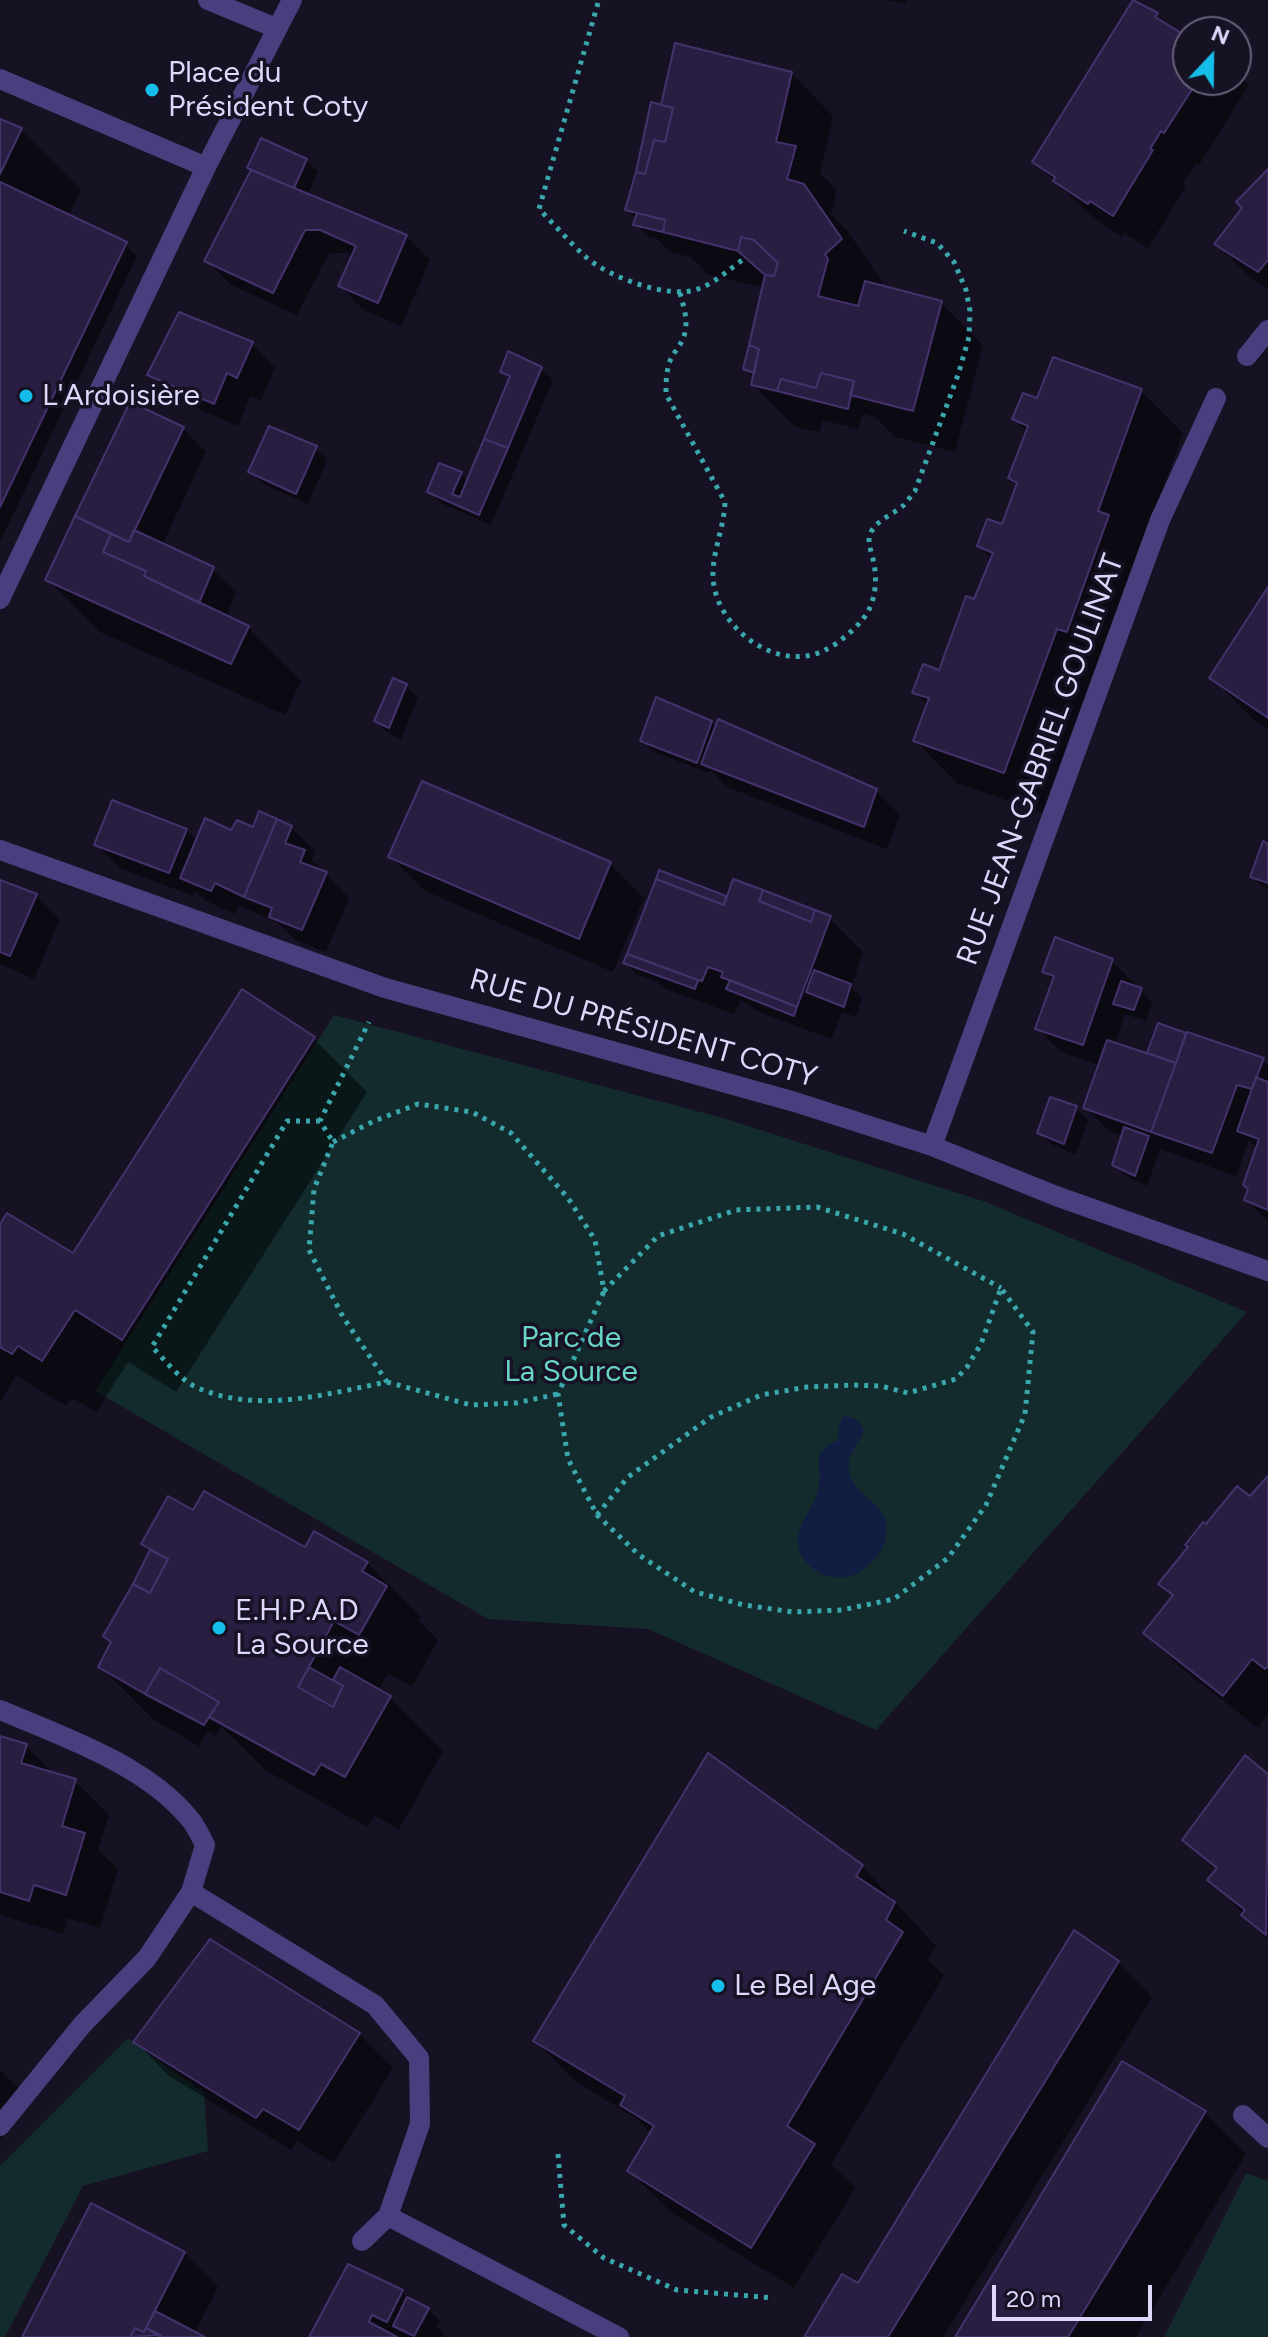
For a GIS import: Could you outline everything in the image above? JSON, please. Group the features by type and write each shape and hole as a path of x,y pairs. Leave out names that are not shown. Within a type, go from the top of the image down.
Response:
{"street":[{"path":"208,0 276,28"},
{"path":"0,599 206,167 292,0"},
{"path":"0,79 206,167"},
{"path":"1247,356 1268,330"},
{"name":"RUE JEAN-GABRIEL GOULINAT","path":"932,1146 1160,520 1216,398"},
{"name":"RUE DU PRÉSIDENT COTY","path":"0,850 385,988 795,1102 932,1146 1056,1196 1268,1271"},
{"path":"0,1710 104,1754 167,1795 191,1819 205,1845 191,1892 147,1958 82,2025 0,2126"},
{"path":"191,1892 375,2005 419,2058 420,2124 388,2216 362,2241"},
{"path":"1243,2115 1268,2138"},
{"path":"388,2216 619,2337"}],"path":[{"path":"598,3 539,209 602,269 649,287 680,293 699,289 745,258"},
{"path":"680,293 686,313 685,332 670,359 665,378 666,394 725,502 713,564 720,607 731,625 750,642 773,652 799,656 824,651 862,620 873,602 877,581 868,543 870,533 915,491 969,337 970,311 966,290 954,262 937,243 904,231"},
{"path":"320,1121 385,988"},
{"path":"387,1382 343,1317 309,1250 314,1189 333,1142 374,1121 418,1104 472,1112 511,1133 568,1198 595,1240 604,1291"},
{"path":"320,1121 287,1121 152,1347 195,1387 228,1397 295,1401 387,1382 471,1405 516,1403 558,1394"},
{"path":"320,1121 333,1142"},
{"path":"817,1207 903,1234 1001,1288 1033,1332 1025,1414 986,1505 948,1558 894,1599 842,1610 793,1612 744,1605 695,1592 639,1555 597,1515 568,1459 558,1394 604,1291 658,1236 736,1210 817,1207"},
{"path":"597,1515 628,1477 711,1417 761,1395 807,1387 854,1385 881,1386 908,1393 956,1379 981,1344 1001,1288"},
{"path":"558,2154 564,2225 604,2258 677,2290 774,2298"}],"green space":[{"name":"Parc de La Source","path":"334,1015 723,1118 986,1202 1247,1312 876,1730 648,1629 488,1619 95,1391"},
{"path":"128,2038 204,2093 208,2151 83,2186 5,2337 0,2337 0,2166"},
{"path":"1246,2173 1268,2181 1268,2337 1164,2337"}],"water":[{"path":"844,1416 856,1420 864,1430 850,1457 850,1475 854,1484 879,1509 887,1525 885,1540 876,1556 857,1574 841,1577 825,1575 807,1563 798,1545 798,1536 818,1491 820,1456 838,1440 839,1425"}],"building":[{"path":"1133,0 1158,13 1155,17 1172,27 1172,96 1188,96 1164,133 1161,131 1113,216 1053,181 1055,177 1032,162"},
{"path":"675,43 792,72 776,142 796,146 787,179 804,184 842,239 825,254 828,259 818,296 858,306 865,281 942,301 913,411 850,395 854,381 821,373 816,388 781,379 777,391 751,385 759,349 749,345 765,275 774,276 778,263 754,240 741,237 738,251 663,232 665,220 625,210 636,172 645,174 654,140 665,142 673,108 661,105"},
{"path":"651,102 673,108 665,142 654,140 645,174 636,172"},
{"path":"0,119 22,128 0,174"},
{"path":"261,138 307,159 294,188 247,168"},
{"path":"1268,169 1268,260 1258,272 1214,244 1242,208 1236,202"},
{"path":"251,170 407,235 378,303 338,286 356,246 320,230 305,230 273,293 204,261"},
{"name":"L'Ardoisière","path":"0,182 127,242 0,507"},
{"path":"637,213 665,220 663,232 633,225"},
{"path":"741,237 754,240 778,263 774,276 765,275 738,251"},
{"path":"179,312 253,342 237,378 227,373 214,404 147,375"},
{"path":"749,345 759,349 754,373 743,369"},
{"path":"508,351 542,367 508,448 484,439 510,376 500,372"},
{"path":"1053,357 1142,389 1098,511 1109,515 1067,632 1057,629 1004,773 913,741 929,698 912,693 923,664 939,670 966,596 974,599 993,553 977,546 987,519 1002,524 1017,483 1008,478 1028,426 1012,419 1023,393 1037,398"},
{"path":"821,373 854,381 848,409 777,391 781,379 816,388"},
{"path":"130,402 184,427 129,542 75,516"},
{"path":"269,426 317,446 296,494 248,472"},
{"path":"484,439 508,448 479,515 427,492 439,463 462,472 452,494 460,497"},
{"path":"75,516 111,534 103,552 146,571 144,576 249,626 231,664 45,580"},
{"path":"134,530 214,567 199,603 144,576 146,571 103,552 111,534 129,542"},
{"path":"1268,587 1268,718 1209,678"},
{"path":"393,678 407,684 389,728 374,721"},
{"path":"656,697 712,721 697,763 640,741"},
{"path":"718,719 877,789 864,827 701,764"},
{"path":"422,781 611,862 579,939 388,857"},
{"path":"112,800 187,829 169,873 94,845"},
{"path":"259,811 277,819 244,897 215,883 211,891 180,878 205,818 231,830 237,820 253,827"},
{"path":"277,819 292,826 285,843 305,850 300,862 327,872 302,930 269,917 272,908 244,897"},
{"path":"1263,841 1268,844 1268,883 1250,877"},
{"path":"659,870 726,896 724,905 656,879"},
{"path":"656,879 724,905 733,879 763,890 759,901 811,922 815,910 831,916 797,1007 721,977 723,972 708,967 702,981 627,954"},
{"path":"0,880 37,894 10,956 0,952"},
{"path":"763,890 815,910 811,922 759,901"},
{"path":"1055,937 1113,959 1083,1045 1035,1029 1054,976 1042,972"},
{"path":"627,954 698,980 695,989 623,963"},
{"path":"814,970 851,984 844,1007 806,992"},
{"path":"730,980 797,1007 794,1016 726,989"},
{"path":"1121,981 1142,988 1134,1010 1113,1004"},
{"path":"242,989 315,1037 122,1340 75,1310 42,1361 18,1346 12,1354 0,1347 0,1224 7,1213 73,1253"},
{"path":"1158,1023 1186,1033 1176,1063 1147,1053"},
{"path":"1187,1032 1264,1058 1252,1089 1237,1085 1212,1153 1151,1132"},
{"path":"1107,1040 1176,1063 1151,1132 1083,1108"},
{"path":"1256,1077 1268,1082 1268,1210 1244,1200 1248,1189 1243,1185 1259,1139 1237,1131"},
{"path":"1050,1097 1077,1106 1064,1144 1037,1133"},
{"path":"1124,1127 1149,1136 1135,1176 1112,1165"},
{"path":"1268,1476 1268,1666 1265,1669 1252,1659 1223,1696 1143,1633 1173,1595 1158,1584 1188,1547 1185,1545 1203,1522 1206,1524 1237,1486 1250,1496"},
{"name":"E.H.P.A.D La Source","path":"204,1491 305,1547 314,1531 368,1562 362,1571 387,1586 359,1635 334,1621 298,1687 333,1707 343,1686 333,1680 340,1667 391,1696 345,1777 321,1764 314,1775 209,1717 219,1702 160,1668 145,1694 98,1667 111,1642 103,1636 133,1584 150,1593 168,1559 141,1544 168,1496 193,1510"},
{"path":"150,1550 168,1559 150,1593 133,1584"},
{"path":"309,1667 343,1686 333,1707 298,1687"},
{"path":"160,1668 219,1702 204,1725 145,1694"},
{"path":"0,1736 27,1744 21,1763 76,1779 62,1826 85,1833 66,1895 34,1885 29,1901 0,1892"},
{"name":"Le Bel Age","path":"708,1753 863,1865 856,1876 895,1902 886,1920 903,1932 787,2126 815,2144 751,2248 627,2171 654,2126 620,2105 625,2096 533,2041"},
{"path":"1245,1755 1268,1774 1266,1935 1241,1915 1245,1910 1207,1880 1217,1868 1182,1840"},
{"path":"1074,1930 1119,1961 888,2337 804,2337 842,2274 858,2283"},
{"path":"210,1939 360,2033 299,2130 263,2109 256,2118 133,2042"},
{"path":"1122,2061 1206,2111 1068,2337 955,2337"},
{"path":"91,2203 185,2252 144,2332 135,2328 130,2337 22,2337"},
{"path":"348,2264 403,2290 387,2322 372,2315 369,2322 397,2337 309,2337"},
{"path":"407,2297 429,2308 414,2336 393,2326"},
{"path":"155,2311 205,2337 160,2337 146,2328"},
{"path":"135,2328 144,2332 146,2328 161,2335 130,2337"}],"place":[{"name":"Place du Président Coty","path":"152,90"},
{"name":"L'Ardoisière","path":"26,396"},
{"name":"E.H.P.A.D La Source","path":"219,1628"},
{"name":"Le Bel Age","path":"718,1986"}]}
